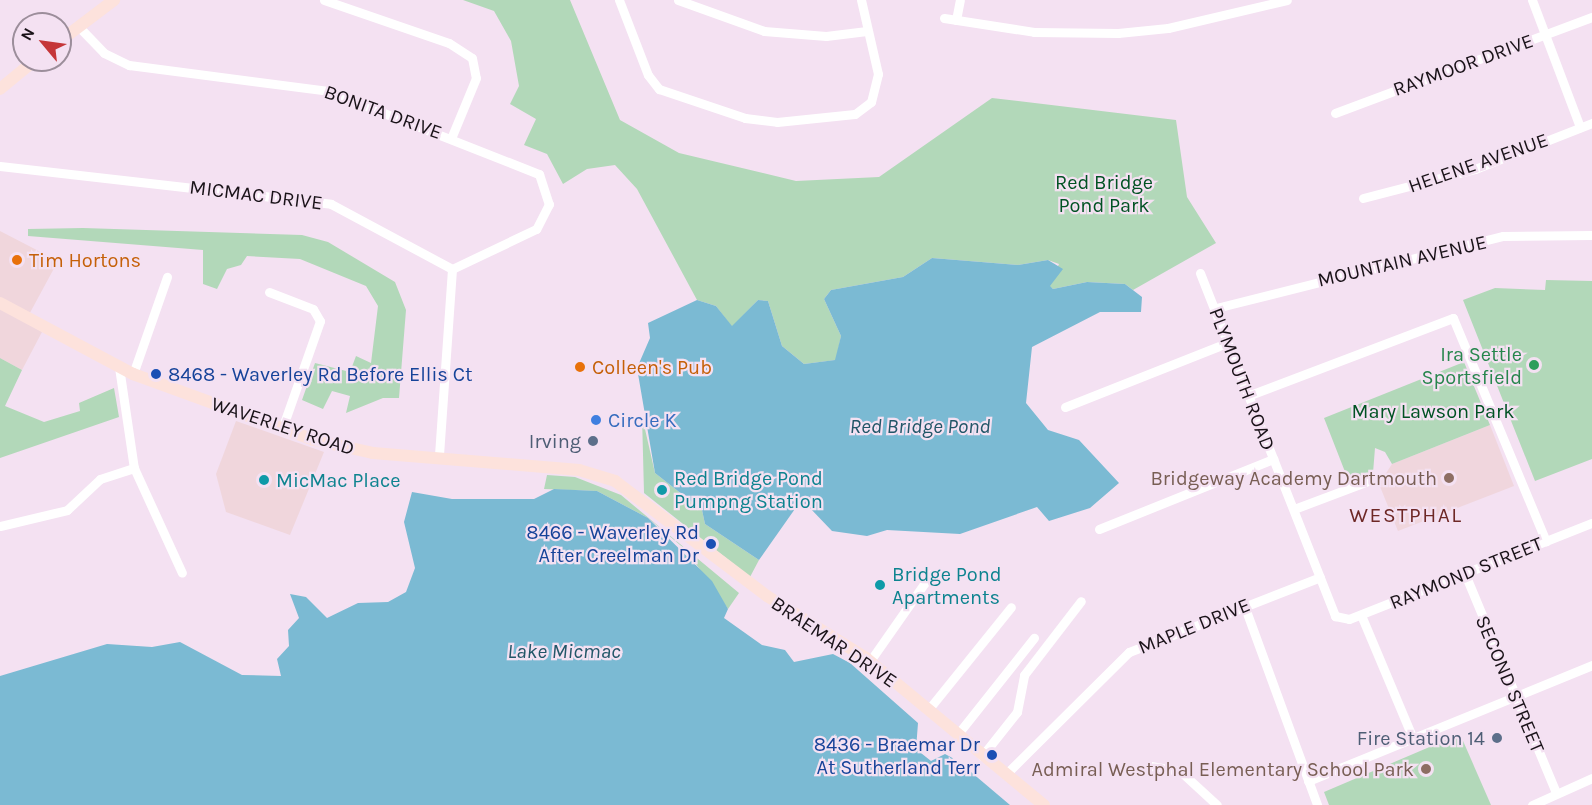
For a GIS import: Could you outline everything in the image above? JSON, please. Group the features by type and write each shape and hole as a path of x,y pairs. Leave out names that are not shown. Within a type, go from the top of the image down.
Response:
{"main road":[{"path":"72,32 114,0"},
{"path":"0,89 21,72"},
{"name":"WAVERLEY ROAD","path":"0,303 133,374 282,429 373,453 439,456 607,477 679,526"},
{"name":"BRAEMAR DRIVE","path":"679,526 767,596 870,661 1044,805"}],"street":[{"path":"324,0 449,43 471,58 476,78 452,136"},
{"path":"619,0 648,75 659,89 758,120 855,114 867,107 878,82 861,0"},
{"path":"678,0 764,31 826,36 867,31"},
{"path":"956,20 960,0"},
{"path":"945,18 1034,32 1118,33 1168,28 1287,0"},
{"path":"1532,0 1580,127"},
{"name":"RAYMOOR DRIVE","path":"1335,113 1592,17"},
{"name":"BONITA DRIVE","path":"79,27 105,53 136,67 313,87 452,136 534,169 550,196 547,214 536,229 452,269"},
{"name":"HELENE AVENUE","path":"1363,198 1474,169 1592,123"},
{"name":"MICMAC DRIVE","path":"0,166 331,204 452,269"},
{"name":"MOUNTAIN AVENUE","path":"1216,308 1503,236 1592,235"},
{"path":"439,456 452,269"},
{"name":"PLYMOUTH ROAD","path":"1200,273 1216,308 1227,343 1250,395 1320,577 1339,618"},
{"path":"133,374 167,276"},
{"path":"269,292 306,305 320,321 282,429"},
{"path":"1250,395 1453,318 1546,541"},
{"path":"1065,407 1227,343"},
{"path":"119,367 134,468 182,573"},
{"path":"1099,529 1273,459"},
{"path":"0,526 67,510 100,479 134,468"},
{"path":"1294,509 1366,482"},
{"name":"RAYMOND STREET","path":"1339,618 1361,615 1592,523"},
{"path":"870,661 931,574"},
{"name":"SECOND STREET","path":"1465,574 1514,698 1556,793"},
{"name":"MAPLE DRIVE","path":"1006,774 1129,652 1320,577"},
{"path":"982,756 1017,712 1024,675 1082,601"},
{"path":"1244,605 1317,805"},
{"path":"928,710 1011,607"},
{"path":"1361,615 1413,739"},
{"path":"957,735 1034,638"},
{"path":"1308,781 1592,665"},
{"path":"1151,766 1180,771 1217,805"},
{"path":"1532,805 1592,778"}],"shaded area":[{"path":"0,231 58,261 25,322 42,332 22,370 0,358"},
{"path":"236,421 324,452 290,535 226,512 216,474"},
{"name":"Bridgeway Academy Dartmouth","path":"1490,425 1514,486 1398,531 1379,484 1392,464"}],"green space":[{"name":"Red Bridge Pond Park","path":"463,0 570,0 620,120 679,153 796,181 879,177 992,98 1176,120 1187,197 1216,243 1133,290 1125,284 1087,282 1053,289 1049,286 1059,264 1048,260 1018,265 932,258 903,277 831,290 824,299 841,336 836,360 804,364 782,346 768,301 758,300 732,327 716,306 697,300 637,189 615,165 587,169 563,184 547,154 524,145 536,119 510,104 519,86 511,41 494,11"},
{"path":"83,228 302,235 328,242 395,282 406,310 399,398 383,398 346,413 350,396 332,391 323,409 302,400 315,363 350,372 356,356 371,363 378,306 366,286 300,259 247,256 241,265 227,269 217,289 203,284 203,250 28,236 28,229"},
{"path":"1546,280 1592,281 1592,459 1535,481 1463,300 1495,288 1545,290"},
{"path":"0,358 22,370 5,406 44,422 80,411 79,403 114,388 119,417 0,458"},
{"name":"Mary Lawson Park","path":"1464,362 1490,425 1392,464 1385,452 1375,448 1373,473 1349,482 1324,418"},
{"path":"642,416 655,473 702,510 705,524 759,560 750,577 644,493"},
{"path":"547,475 575,477 621,495 739,593 728,609 686,550 648,518 597,491 544,489"},
{"name":"Admiral Westphal Elementary School Park","path":"1460,734 1491,805 1329,805 1324,792"}],"water":[{"name":"Red Bridge Pond","path":"932,258 1018,265 1048,260 1063,269 1050,286 1053,289 1087,282 1125,284 1142,297 1141,312 1100,312 1032,347 1026,403 1048,430 1079,440 1119,483 1090,508 1049,521 1037,507 960,534 887,530 867,536 832,531 809,507 797,506 759,560 705,524 702,510 655,473 637,368 650,338 648,323 697,300 716,306 732,326 758,300 768,301 782,346 804,364 835,360 841,336 824,299 831,290 903,277"},
{"name":"Lake Micmac","path":"554,489 597,491 648,518 712,581 728,609 724,618 762,645 785,650 794,662 833,654 850,663 918,723 916,749 931,761 945,754 958,761 1010,805 0,805 0,676 107,644 152,647 180,642 242,675 281,676 277,659 289,646 288,630 299,618 290,594 306,597 327,618 358,603 388,602 406,592 415,568 404,522 412,492 452,499 534,499"}],"place":[{"name":"Tim Hortons","path":"17,260"},
{"name":"Ira Settle Sportsfield","path":"1534,365"},
{"name":"Colleen's Pub","path":"580,367"},
{"name":"8468 - Waverley Rd Before Ellis Ct","path":"156,374"},
{"name":"Circle K","path":"596,420"},
{"name":"Irving","path":"593,441"},
{"name":"Bridgeway Academy Dartmouth","path":"1449,478"},
{"name":"MicMac Place","path":"264,480"},
{"name":"Red Bridge Pond Pumpng Station","path":"662,490"},
{"name":"8466 - Waverley Rd After Creelman Dr","path":"711,544"},
{"name":"Bridge Pond Apartments","path":"880,585"},
{"name":"Fire Station 14","path":"1497,738"},
{"name":"8436 - Braemar Dr At Sutherland Terr","path":"992,755"},
{"name":"Admiral Westphal Elementary School Park","path":"1426,769"}],"district":[{"name":"WESTPHAL","path":"1406,515"}]}
